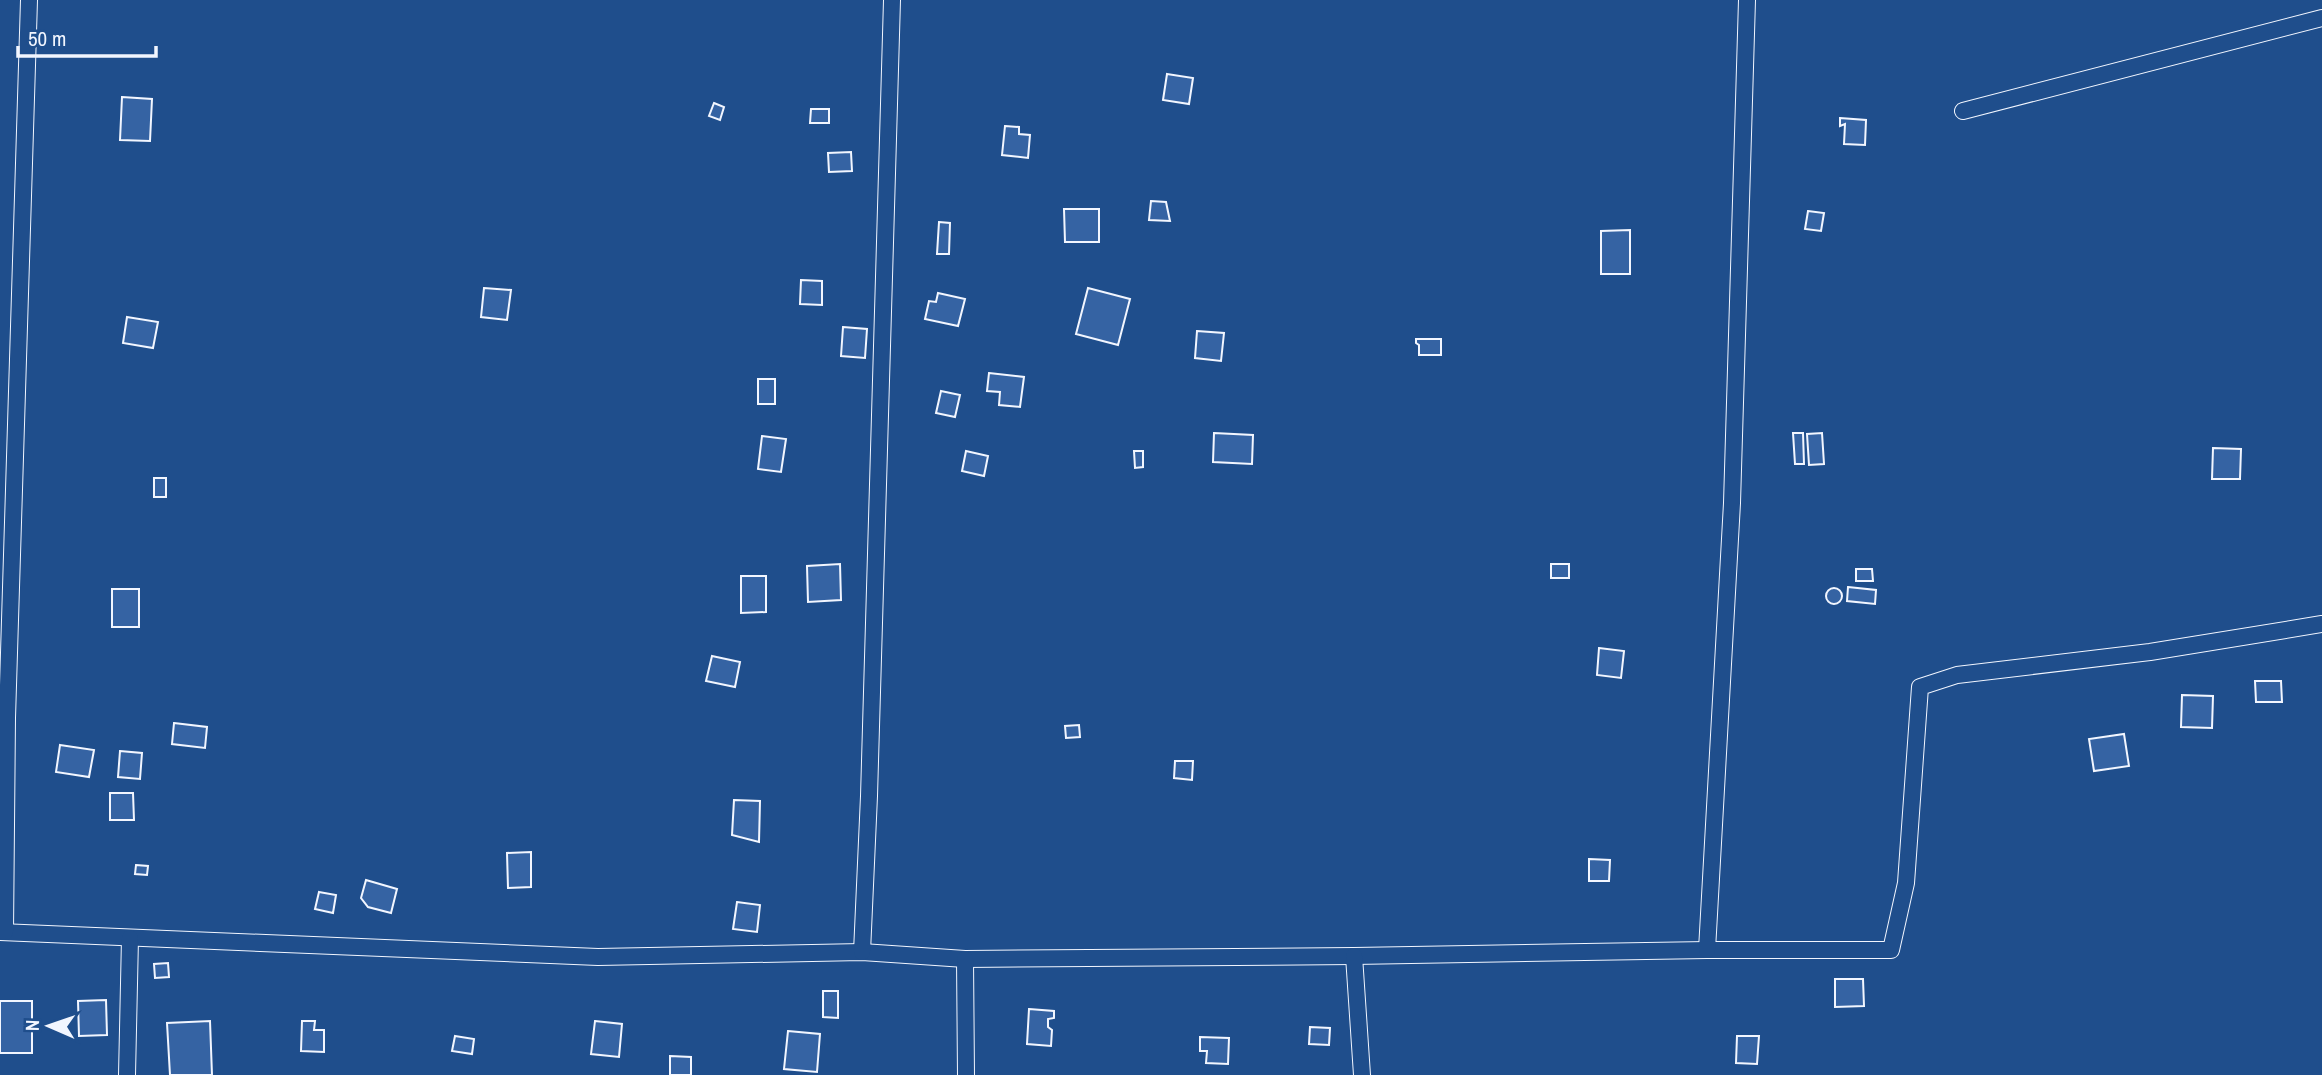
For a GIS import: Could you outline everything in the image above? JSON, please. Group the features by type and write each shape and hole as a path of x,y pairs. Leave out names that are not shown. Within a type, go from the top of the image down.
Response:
{"street":[{"path":"29,0 3,932 598,957 862,952 965,959 1891,950 1906,883 1920,687 1957,675 2150,652 2322,624"},
{"path":"862,952 892,0"},
{"path":"1707,950 1732,503 1747,0"},
{"path":"1963,111 2322,18"},
{"path":"127,1075 130,938"},
{"path":"1354,956 1362,1075"},
{"path":"965,959 967,1075"}],"building":[{"path":"1167,74 1193,78 1189,104 1163,100"},
{"path":"122,97 152,99 150,141 120,140"},
{"path":"714,103 724,107 720,120 709,116"},
{"path":"811,109 829,109 829,123 810,123"},
{"path":"1840,118 1866,120 1865,145 1844,144 1845,124 1840,126"},
{"path":"1005,126 1019,127 1019,134 1030,135 1028,158 1002,155"},
{"path":"851,152 852,171 829,172 828,153"},
{"path":"1151,201 1166,202 1170,221 1149,220"},
{"path":"1064,209 1099,209 1099,242 1065,242"},
{"path":"1808,211 1824,213 1821,231 1805,229"},
{"path":"939,222 950,223 949,254 937,254"},
{"path":"1630,230 1630,274 1601,274 1601,231"},
{"path":"801,280 822,281 822,305 800,304"},
{"path":"484,288 511,290 507,320 481,317"},
{"path":"1088,288 1130,299 1118,345 1076,334"},
{"path":"938,293 965,299 958,326 925,319 929,301 936,302"},
{"path":"127,317 158,322 153,348 123,343"},
{"path":"843,327 867,329 865,358 841,356"},
{"path":"1197,331 1224,333 1221,361 1195,358"},
{"path":"1416,339 1441,339 1441,355 1419,355"},
{"path":"989,373 1024,377 1020,407 999,405 1000,392 987,391"},
{"path":"758,379 775,379 775,404 758,404"},
{"path":"941,391 960,395 955,417 936,413"},
{"path":"1214,433 1253,435 1252,464 1213,462"},
{"path":"1793,433 1803,433 1804,464 1795,464"},
{"path":"1822,433 1824,464 1809,465 1807,434"},
{"path":"762,436 786,439 781,472 758,469"},
{"path":"2213,448 2241,449 2240,479 2212,479"},
{"path":"966,451 988,456 984,476 962,471"},
{"path":"1134,451 1143,451 1143,467 1135,468"},
{"path":"154,478 166,478 166,497 154,497"},
{"path":"840,564 841,600 808,602 807,566"},
{"path":"1551,564 1569,564 1569,578 1551,578"},
{"path":"1856,569 1872,569 1873,581 1856,581"},
{"path":"741,576 766,576 766,612 741,613"},
{"path":"1848,587 1876,590 1875,604 1847,601"},
{"path":"1834,588 1840,590 1840,602 1834,604 1828,602 1826,596 1828,590"},
{"path":"112,589 139,589 139,627 112,627"},
{"path":"1599,648 1624,651 1621,678 1597,675"},
{"path":"712,656 740,662 735,687 706,681"},
{"path":"2255,681 2281,681 2282,702 2256,702"},
{"path":"2182,695 2213,696 2212,728 2181,727"},
{"path":"174,723 207,727 205,748 172,744"},
{"path":"1079,725 1080,737 1066,738 1065,726"},
{"path":"2124,734 2129,766 2094,771 2089,739"},
{"path":"60,745 94,750 89,777 56,772"},
{"path":"120,751 142,753 140,779 118,777"},
{"path":"1175,761 1193,761 1192,780 1174,778"},
{"path":"110,793 133,793 134,820 110,820"},
{"path":"734,800 760,801 759,842 732,835"},
{"path":"531,852 531,887 508,888 507,853"},
{"path":"1589,859 1610,860 1609,881 1589,881"},
{"path":"136,865 148,866 147,875 135,874"},
{"path":"366,880 397,889 391,913 368,907 361,898"},
{"path":"319,892 336,895 333,913 315,909"},
{"path":"737,902 760,905 757,932 733,929"},
{"path":"168,963 169,977 155,978 154,964"},
{"path":"1835,979 1863,979 1864,1006 1835,1007"},
{"path":"823,991 838,991 838,1018 823,1017"},
{"path":"106,1000 107,1035 79,1036 78,1001"},
{"path":"0,1001 32,1001 32,1053 0,1053"},
{"path":"1029,1009 1054,1011 1054,1018 1048,1019 1048,1027 1052,1030 1051,1046 1027,1044"},
{"path":"210,1021 212,1075 170,1075 167,1023"},
{"path":"302,1021 315,1021 314,1030 324,1030 324,1052 301,1051"},
{"path":"595,1021 622,1024 619,1057 591,1054"},
{"path":"1310,1027 1330,1028 1329,1045 1309,1044"},
{"path":"788,1031 820,1034 817,1072 784,1069"},
{"path":"455,1036 474,1039 472,1054 452,1051"},
{"path":"1737,1036 1759,1036 1757,1064 1736,1063"},
{"path":"1200,1037 1229,1038 1228,1064 1206,1063 1207,1051 1200,1051"},
{"path":"670,1056 691,1057 691,1075 670,1075"}]}
